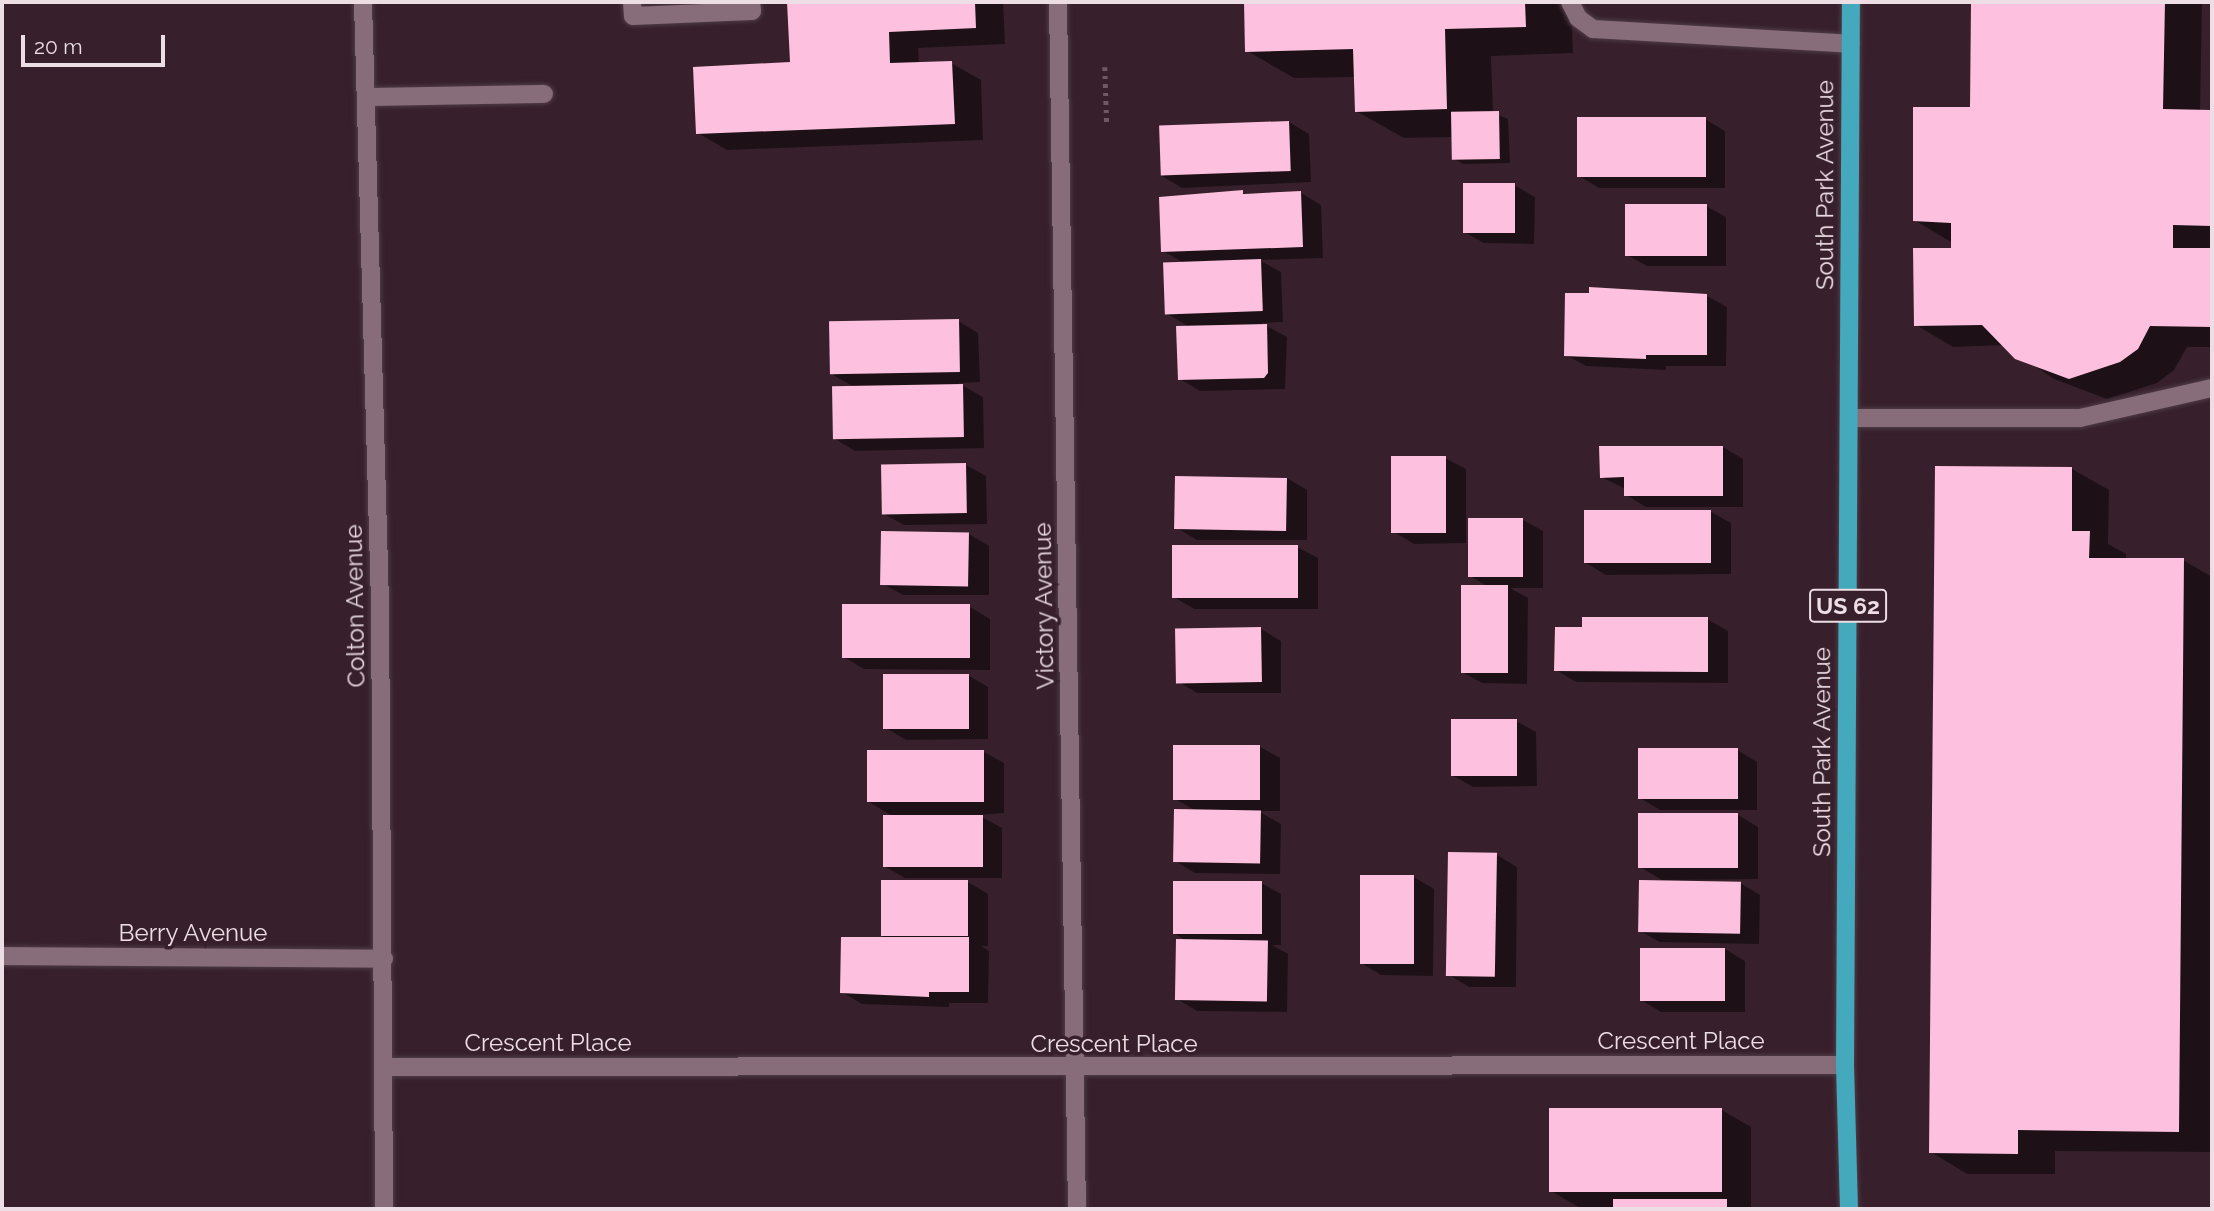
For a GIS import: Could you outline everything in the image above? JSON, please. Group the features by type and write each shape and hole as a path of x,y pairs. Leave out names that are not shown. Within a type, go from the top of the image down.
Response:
{"main road":[{"name":"South Park Avenue","path":"1849,1209 1845,1065 1851,2"}],"street":[{"name":"Colton Avenue","path":"363,2 384,959 384,1209"},
{"path":"632,2 633,16 752,11 751,2"},
{"name":"Victory Avenue","path":"1058,2 1077,1069 1077,1209"},
{"path":"1570,2 1578,18 1593,29 1850,44"},
{"path":"366,97 544,94"},
{"path":"1849,418 2080,418 2212,388"},
{"name":"Berry Avenue","path":"2,956 384,959"},
{"name":"Crescent Place","path":"384,1067 1077,1069 1845,1065"}],"path":[{"path":"1105,67 1107,126"}],"building":[{"path":"787,2 975,2 976,28 889,32 890,63 952,61 955,124 696,134 693,67 790,62"},
{"path":"1244,2 1525,2 1526,27 1445,29 1447,109 1355,112 1353,49 1245,52"},
{"path":"1971,2 2165,2 2163,109 2211,110 2212,226 2173,225 2173,248 2212,248 2212,327 2150,326 2138,349 2120,362 2069,379 2015,359 1982,325 1914,326 1913,248 1951,248 1951,223 1913,221 1913,107 1970,107"},
{"path":"1499,111 1500,159 1452,160 1451,112"},
{"path":"1577,117 1706,117 1706,177 1577,177"},
{"path":"1289,121 1291,171 1161,176 1159,126"},
{"path":"1463,183 1515,183 1515,233 1463,233"},
{"path":"1243,190 1243,194 1301,191 1303,247 1161,252 1159,197"},
{"path":"1625,204 1707,204 1707,256 1625,256"},
{"path":"1261,259 1263,311 1165,314 1163,262"},
{"path":"1589,287 1707,294 1707,355 1646,355 1646,359 1564,356 1565,293 1589,293"},
{"path":"959,319 960,372 830,374 829,321"},
{"path":"1267,324 1268,373 1264,378 1178,380 1176,326"},
{"path":"963,384 964,437 833,439 832,386"},
{"path":"1599,446 1723,446 1723,496 1624,496 1624,477 1600,478"},
{"path":"1391,456 1446,456 1446,533 1391,533"},
{"path":"966,463 967,513 882,514 881,464"},
{"path":"1935,466 2072,467 2072,531 2090,531 2089,558 2184,558 2179,1132 2018,1130 2018,1154 1929,1153"},
{"path":"1175,476 1287,478 1286,531 1174,529"},
{"path":"1584,510 1711,510 1711,563 1584,563"},
{"path":"1468,518 1523,518 1523,577 1468,577"},
{"path":"881,531 969,533 968,587 880,585"},
{"path":"1172,545 1298,545 1298,598 1172,598"},
{"path":"1461,585 1508,585 1508,673 1461,673"},
{"path":"842,604 970,604 970,658 842,658"},
{"path":"1582,617 1708,617 1708,672 1554,671 1555,627 1582,627"},
{"path":"1261,627 1262,682 1176,683 1175,629"},
{"path":"883,674 969,674 969,729 883,729"},
{"path":"1451,719 1517,719 1517,776 1451,776"},
{"path":"1173,745 1260,745 1260,800 1173,800"},
{"path":"1638,748 1738,748 1738,799 1638,799"},
{"path":"867,750 984,750 984,802 867,802"},
{"path":"1174,809 1261,811 1260,864 1173,862"},
{"path":"1638,813 1738,813 1738,868 1638,868"},
{"path":"883,815 983,815 983,867 883,867"},
{"path":"1448,852 1497,853 1495,977 1446,976"},
{"path":"1360,875 1414,875 1414,964 1360,964"},
{"path":"881,880 968,880 968,936 881,936"},
{"path":"1639,880 1741,882 1740,934 1638,932"},
{"path":"1173,881 1262,881 1262,934 1173,934"},
{"path":"841,937 969,937 969,992 929,992 929,997 840,993"},
{"path":"1176,939 1268,941 1267,1002 1175,1000"},
{"path":"1640,948 1725,948 1725,1001 1640,1001"},
{"path":"1549,1108 1722,1108 1722,1192 1549,1192"},
{"path":"1613,1199 1727,1199 1727,1209 1613,1209"}]}
